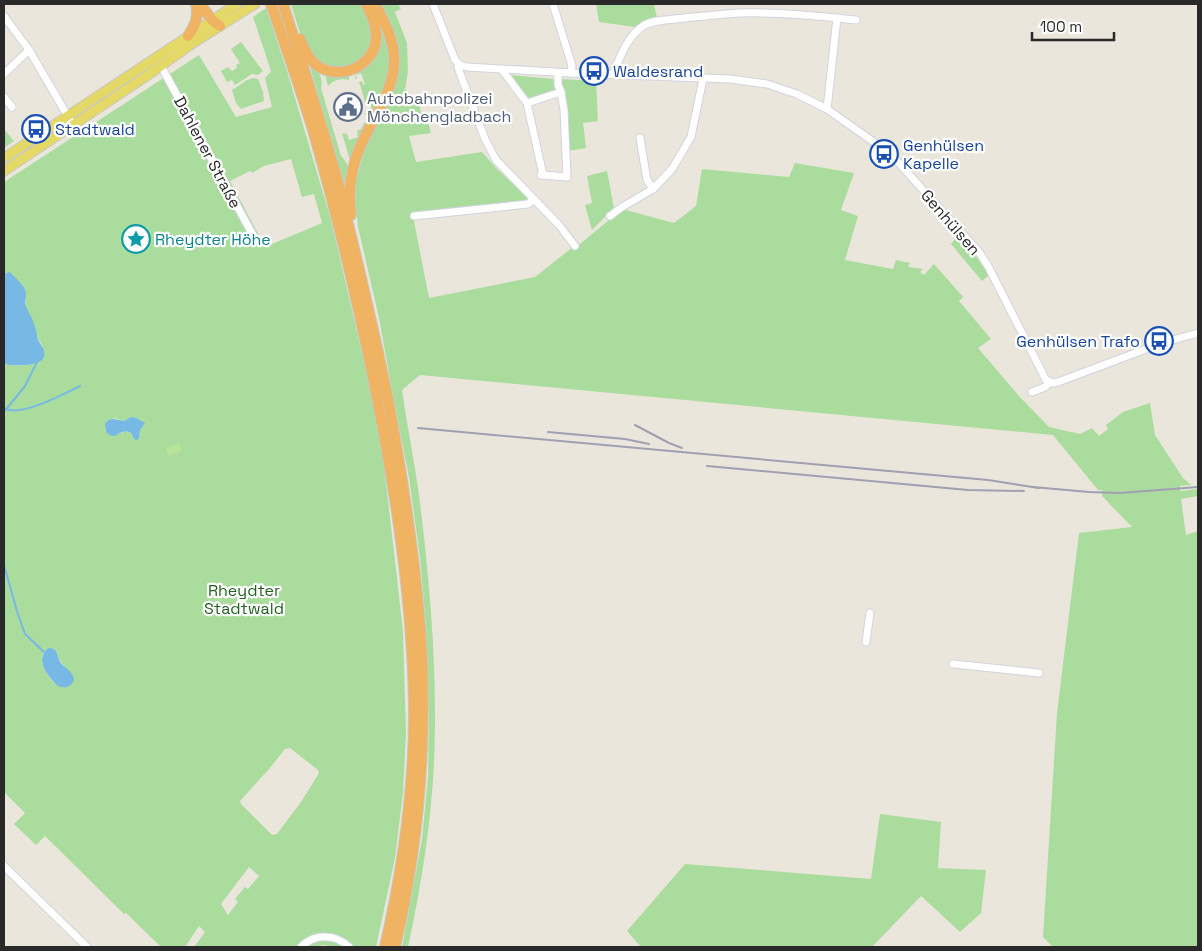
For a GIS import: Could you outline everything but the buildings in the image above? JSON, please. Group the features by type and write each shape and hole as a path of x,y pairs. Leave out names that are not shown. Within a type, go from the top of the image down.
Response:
{"highway":[{"path":"188,36 197,20 198,11 196,4"},
{"path":"200,4 216,21"},
{"path":"209,4 216,21"},
{"path":"271,4 314,134 352,280 383,428 407,586 414,705 410,787 398,887 385,947"},
{"path":"284,4 311,60 323,68 339,72 352,70 359,66 373,51 376,40 376,27 368,5"},
{"path":"284,4 334,168 375,337 399,460 412,550 422,661 421,768 418,817 404,905 395,947"},
{"path":"358,266 350,207 352,178 359,148 388,91 394,61 391,39 384,22 368,5"}],"main road":[{"path":"4,170 161,66 193,43 237,4"},
{"path":"4,158 188,36 255,4"}],"street":[{"path":"433,4 455,60 460,65 459,71 490,150 496,160 559,226 575,246"},
{"path":"553,4 572,66 571,73"},
{"path":"613,74 629,41 642,27 655,22 717,14 742,13 802,14 856,20"},
{"path":"4,16 29,50 72,125"},
{"path":"827,109 837,18"},
{"path":"4,74 29,50"},
{"name":"Genhülsen","path":"460,65 467,68 558,73 730,79 767,84 797,94 827,109 885,150 898,162 979,252 1046,380 1050,382"},
{"name":"Dahlener Straße","path":"161,66 255,239"},
{"path":"502,70 528,103 542,175 567,177 564,110 558,85 558,73"},
{"path":"610,216 653,189 672,169 691,137 703,79"},
{"path":"528,103 561,92"},
{"path":"4,97 12,107"},
{"path":"640,138 647,180 653,189"},
{"path":"414,216 528,204 533,200"},
{"path":"1032,392 1045,387 1050,382 1058,382 1162,343 1198,333"},
{"path":"866,642 870,613"},
{"path":"953,664 1039,673"},
{"path":"4,866 87,947"},
{"path":"301,947 310,941 321,937 328,937 339,940 349,947"}],"green space":[{"path":"291,4 361,4 372,33 369,48 365,55 352,65 344,67 336,67 320,62 306,45"},
{"path":"379,4 398,4 401,9 395,12 407,43 408,72 405,89 418,102 424,122 428,122 431,133 409,136 416,162 482,152 528,198 526,203 413,216 429,298 535,277 573,247 580,244 622,209 674,223 696,206 702,169 789,177 795,163 854,173 841,210 858,216 845,260 893,269 896,260 910,263 908,267 923,269 920,272 924,275 934,264 963,297 959,301 991,339 978,348 1019,396 1049,427 1080,434 1092,428 1099,436 1108,429 1106,425 1123,412 1150,403 1155,435 1183,478 1191,485 1180,486 1180,491 1198,489 1198,496 1181,499 1186,535 1198,531 1198,947 1053,947 1043,937 1057,713 1079,533 1132,527 1102,496 1102,490 1098,490 1053,435 420,375 402,390 419,495 430,595 435,696 434,763 431,809 417,902 408,947 402,947 422,839 428,777 429,712 426,626 420,558 409,478 379,318 358,227 356,208 356,181 365,148 396,82"},
{"path":"596,4 654,4 657,18 644,21 635,27 599,22"},
{"name":"Rheydter Stadtwald","path":"266,8 288,74 331,220 380,430 403,631 406,734 403,793 395,858 376,947 331,947 324,945 312,947 194,947 205,932 199,926 185,947 161,947 126,913 124,914 45,836 36,845 14,824 25,813 4,792 4,364 21,366 30,364 43,347 26,306 26,294 10,273 4,274 4,182 199,55 236,117 272,107 265,78 271,71 253,17","holes":["291,159 302,197 314,194 322,223 265,247 230,181 250,171 252,173 264,166","131,417 140,430 139,439 134,439 131,433 127,432 118,434 107,433 105,429 114,418 124,421","52,648 65,666 53,682 42,664 44,652","290,748 318,770 319,773 301,802 277,834 272,835 240,801 285,749","249,867 259,876 248,889 245,887 235,899 238,902 228,915 221,904"]},
{"path":"373,14 388,37 391,76 370,118 364,113 368,116 371,115 370,102 365,103 360,84 358,83 362,81 363,85 365,84 361,73 356,75 357,79 355,79 355,76 369,61"},
{"path":"241,42 263,71 258,75 252,74 235,85 232,80 227,82 221,71 228,67 232,71 237,68 236,65 240,63 231,49"},
{"path":"308,60 321,76 321,88 341,156 350,171 349,200"},
{"path":"324,71 349,73 349,80 337,80 328,86"},
{"path":"510,75 553,79 555,88 552,93 529,99"},
{"path":"253,78 258,79 264,101 241,109 236,103 232,90"},
{"path":"560,79 596,81 598,121 583,123 586,148 568,151"},
{"path":"364,123 368,124 353,162 349,157 342,133 347,134 349,140 358,137 357,131 361,129"},
{"path":"4,129 14,141 4,148"},
{"path":"607,171 614,208 592,230 585,205 592,203 587,176"},
{"path":"956,238 961,238 983,265 988,276 982,281 951,244"},
{"path":"179,443 182,450 169,456 166,449"},
{"path":"880,814 941,822 938,868 986,870 981,913 960,932 921,896 872,947 641,947 627,931 685,864 871,879"}],"water":[{"path":"10,272 26,292 26,306 44,352 44,357 37,363 4,364 4,274"},
{"path":"131,417 145,423 140,430 139,439 134,439 131,433 127,432 113,436 106,432 105,424 109,420 124,421"},
{"path":"48,648 56,651 61,663 72,674 74,680 69,686 58,686 44,668 42,658"}],"waterway":[{"path":"4,412 25,386 37,362"},
{"path":"5,409 22,410 32,407 80,386"},
{"path":"4,565 25,634 44,652"}],"railway":[{"path":"635,425 682,448"},
{"path":"418,428 988,480 1039,488"},
{"path":"548,432 625,439 649,444"},
{"path":"707,466 968,490 1024,491"},
{"path":"1033,487 1120,493 1198,487"}],"place":[{"name":"Waldesrand","path":"594,71"},
{"name":"Autobahnpolizei Mönchengladbach","path":"348,107"},
{"name":"Stadtwald","path":"36,129"},
{"name":"Genhülsen Kapelle","path":"884,154"},
{"name":"Rheydter Höhe","path":"136,239"},
{"name":"Genhülsen Trafo","path":"1159,341"}]}
